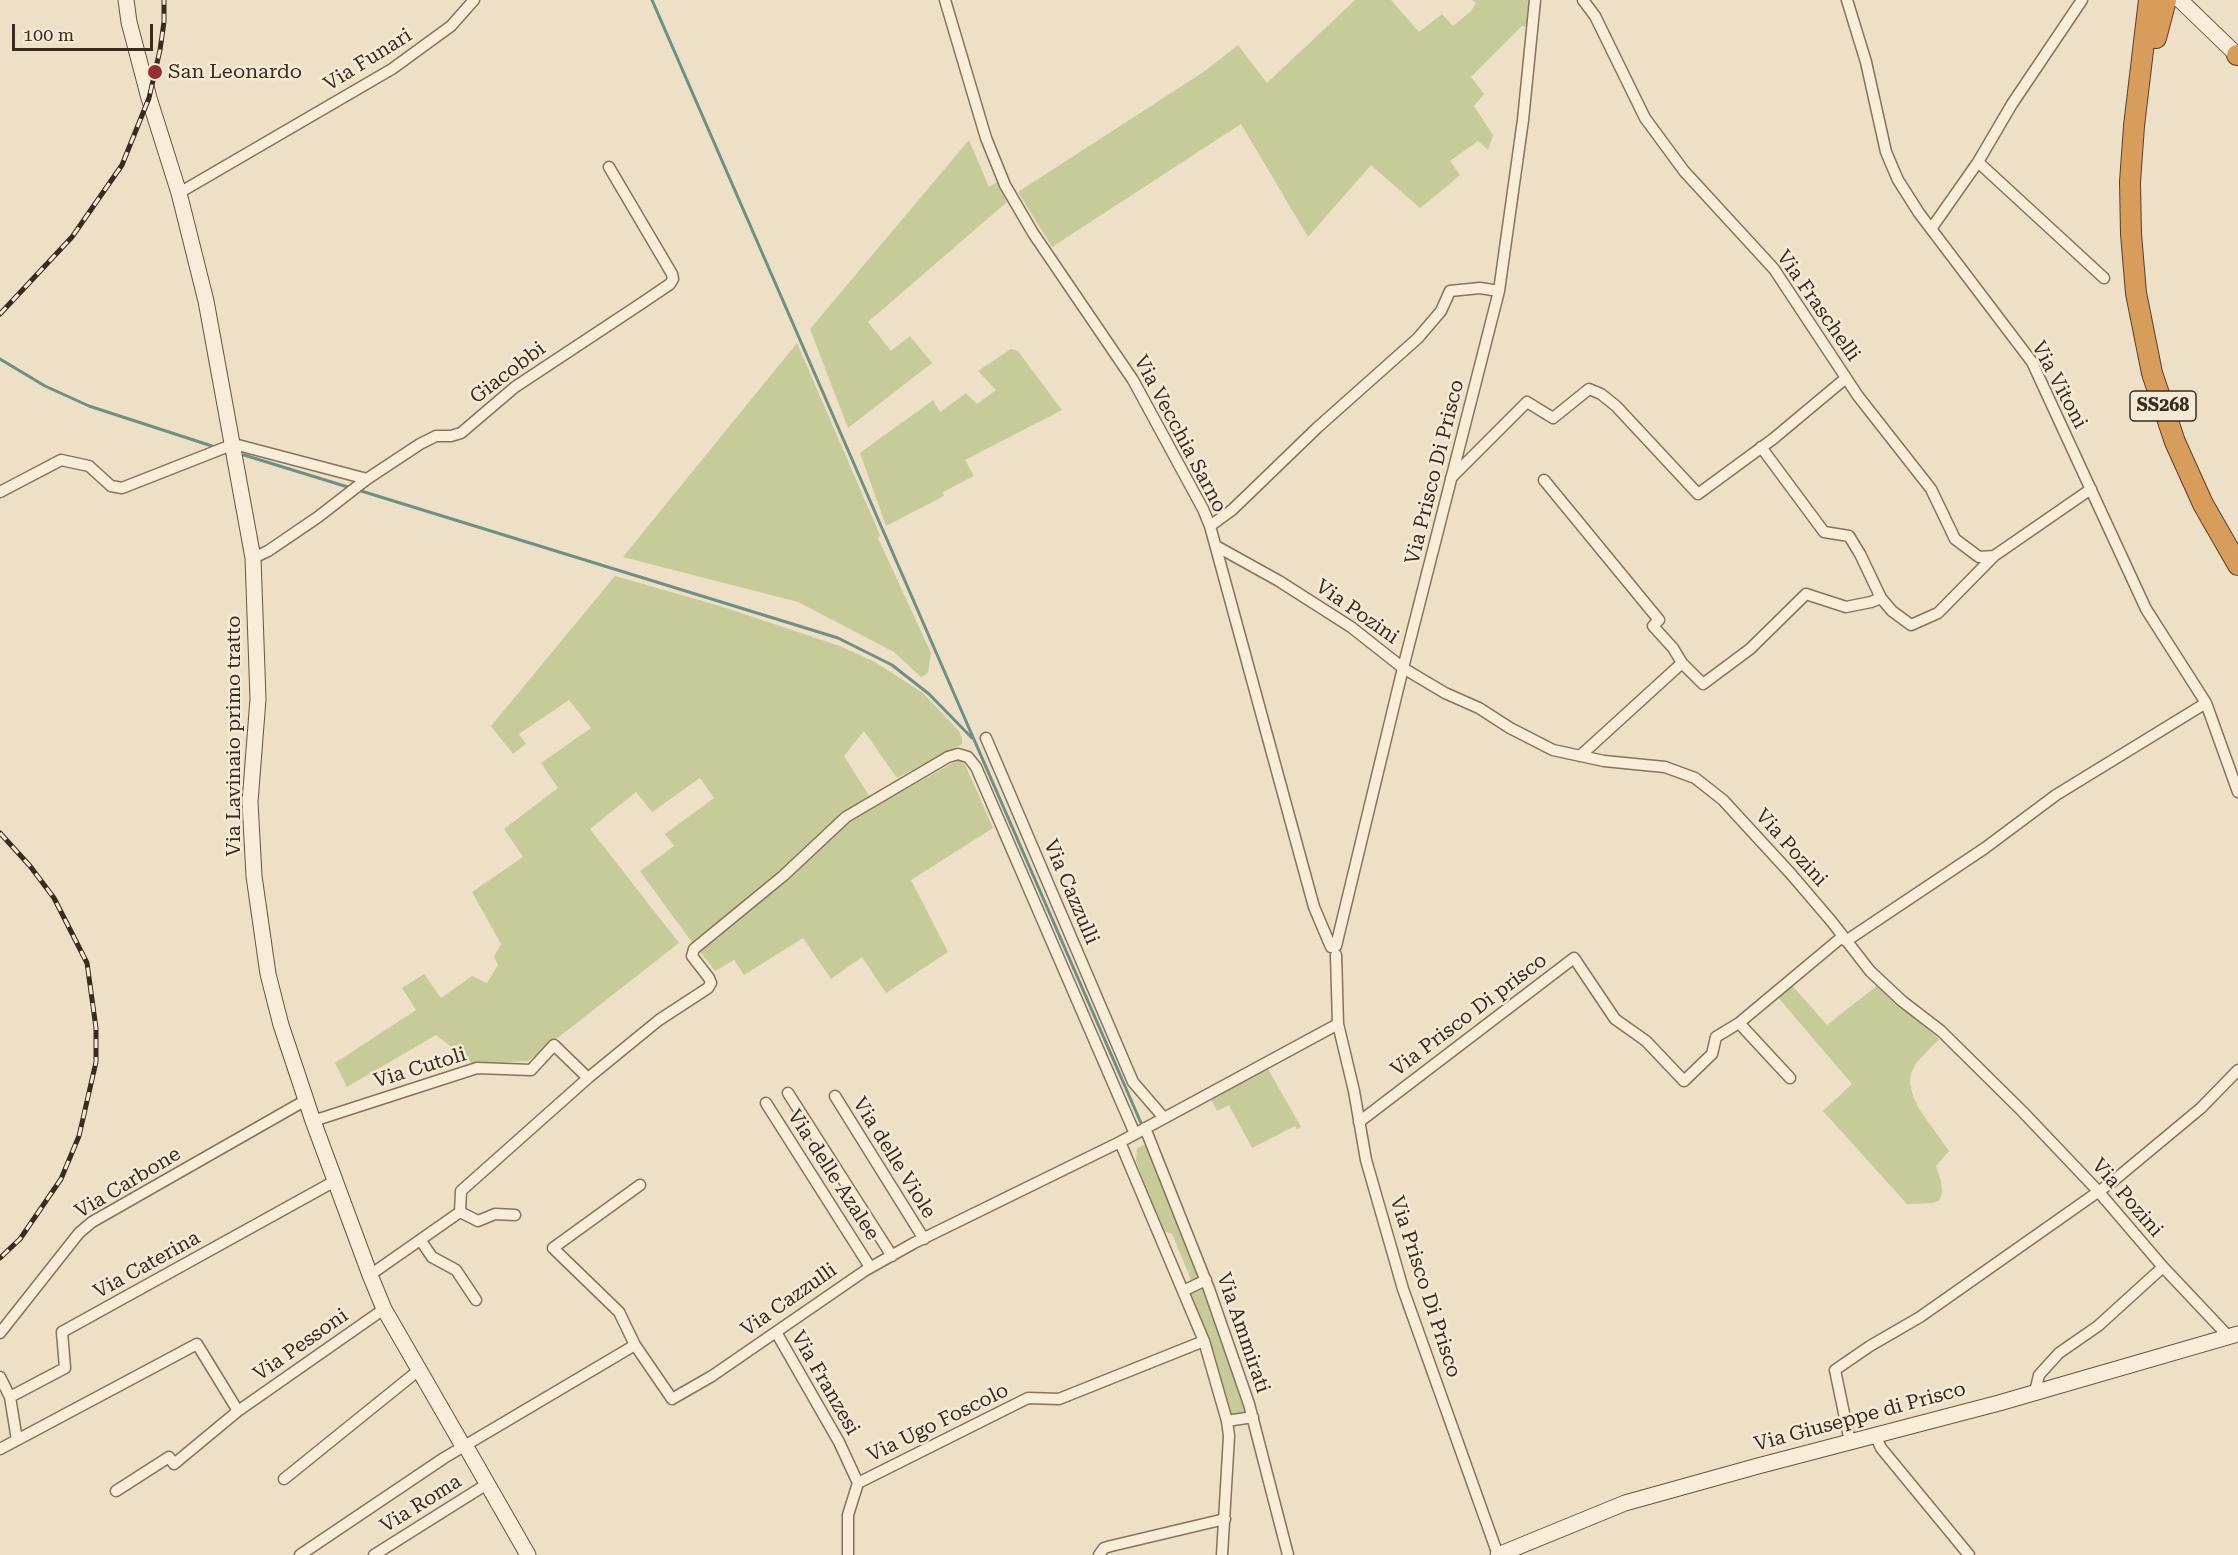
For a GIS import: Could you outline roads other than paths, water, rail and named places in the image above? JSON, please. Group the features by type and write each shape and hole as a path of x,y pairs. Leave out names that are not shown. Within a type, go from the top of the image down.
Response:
{"highway":[{"name":"SS268","path":"2164,1 2156,38 2136,223 2156,332 2176,407 2205,479 2238,542"},
{"name":"SS268","path":"2164,1 2133,135 2136,293 2144,335 2175,442 2203,504 2238,565"}],"street":[{"name":"Via Lavinaio primo tratto","path":"126,0 129,22 149,98 179,193 206,301 234,444 253,558 258,676 250,802 254,876 268,974 281,1025 313,1121 384,1309 528,1555"},
{"name":"Via Funari","path":"179,193 392,69 443,32 474,0"},
{"name":"Via Vecchia Sarno","path":"945,0 986,138 1005,185 1033,232 1133,380 1210,526 1314,907 1334,949"},
{"name":"Via Prisco Di Prisco","path":"1498,1555 1403,1289 1366,1160 1338,1024 1334,949 1403,668 1433,557 1450,479 1499,291 1523,120 1535,0"},
{"name":"Via Fraschelli","path":"1583,0 1595,16 1646,118 1684,171 1774,269 1846,378 1931,489 1955,539 1978,557 1994,556"},
{"name":"Via Vitoni","path":"1847,0 1866,62 1886,152 1898,180 1931,229 2032,362 2146,609 2206,703 2238,792"},
{"path":"1931,229 1978,162 2012,104 2082,0"},
{"path":"2164,1 2238,55"},
{"path":"1978,162 2104,278"},
{"name":"Giacobbi","path":"253,558 318,517 363,482 420,444 436,436 452,436 461,433 515,387 670,284 673,279 672,274 609,167"},
{"path":"1210,526 1232,510 1317,427 1418,338 1441,311 1450,291 1480,288 1499,291"},
{"path":"1450,479 1527,402 1553,418 1589,389 1601,394 1616,406 1698,494 1761,447 1846,378"},
{"path":"0,492 61,460 89,466 111,486 122,488 234,444 363,482"},
{"path":"1761,447 1824,532 1849,536 1881,598 1892,611 1911,624 1938,613 1994,556 2091,489"},
{"path":"1544,480 1659,620 1653,626 1673,648 1682,663 1703,684 1750,649 1806,594 1846,607 1881,598"},
{"name":"Via Pozini","path":"1216,546 1279,581 1342,621 1403,668 1445,693 1479,708 1510,728 1545,745 1604,761 1665,767 1695,778 1723,800 1791,874 1870,971 1902,1001 1949,1039 2022,1111 2098,1191 2163,1267 2234,1336"},
{"path":"1580,756 1682,663"},
{"path":"1790,1078 1739,1023 1844,939 1985,848 2056,795 2206,703"},
{"name":"Via Cazzulli","path":"986,738 1133,1082 1164,1118"},
{"name":"Via Ammirati","path":"588,1078 659,1020 708,988 711,983 692,956 694,949 783,876 846,817 948,757 958,754 968,757 976,767 1206,1280 1253,1417 1288,1555"},
{"name":"Via Prisco Di prisco","path":"1359,1122 1574,958 1616,1019 1646,1041 1684,1081 1712,1054 1716,1037 1739,1023"},
{"name":"Via Cazzulli","path":"635,1345 672,1399 712,1376 870,1267 1120,1142 1338,1024"},
{"name":"Via Cutoli","path":"313,1121 477,1068 531,1070 554,1045 588,1078"},
{"path":"1850,1442 1835,1370 1870,1346 1920,1317 2112,1182 2201,1108 2238,1070"},
{"path":"460,1212 460,1191 588,1078"},
{"path":"788,1093 892,1256"},
{"name":"Via delle Viole","path":"835,1096 924,1239"},
{"name":"Via Carbone","path":"0,1333 79,1233 92,1222 306,1100"},
{"name":"Via delle Azalee","path":"766,1103 870,1267"},
{"name":"Via Ammirati","path":"1120,1142 1204,1341 1227,1421 1229,1436 1222,1555"},
{"name":"Via Caterina","path":"10,1398 65,1368 62,1332 335,1181"},
{"path":"300,1555 464,1446 635,1345 619,1312 553,1248 640,1185"},
{"path":"460,1212 478,1221 495,1214 515,1215"},
{"path":"370,1275 460,1212"},
{"path":"421,1240 432,1257 456,1270 476,1300"},
{"path":"2036,1392 2038,1375 2059,1353 2098,1326 2163,1267"},
{"path":"1183,1291 1206,1280"},
{"name":"Via Pessoni","path":"116,1491 169,1457 174,1464 238,1411 384,1309"},
{"name":"Via Franzesi","path":"776,1332 839,1442 858,1483"},
{"name":"Via Giuseppe di Prisco","path":"1498,1555 1625,1503 2234,1336"},
{"name":"Via Ugo Foscolo","path":"858,1483 1028,1398 1059,1399 1204,1341"},
{"path":"0,1449 197,1344 238,1411"},
{"path":"284,1479 418,1370"},
{"path":"0,1377 10,1398 17,1440"},
{"path":"1227,1421 1253,1417"},
{"path":"1875,1435 1881,1448 1969,1555"},
{"path":"848,1555 848,1515 858,1483"},
{"name":"Via Roma","path":"374,1555 487,1484"},
{"path":"1099,1555 1104,1548 1225,1519"}],"waterway":[{"path":"652,0 1141,1123"},
{"path":"0,359 45,386 89,406 215,447"},
{"path":"244,455 351,488"},
{"path":"358,490 838,638 892,665 929,694 972,738"}],"railway":[{"path":"0,314 72,237 122,165 149,98 160,50 164,0"},
{"path":"0,833 30,866 54,898 87,963 96,1028 96,1062 79,1136 61,1179 20,1239 0,1258"}],"place":[{"name":"San Leonardo","path":"155,72"}]}
